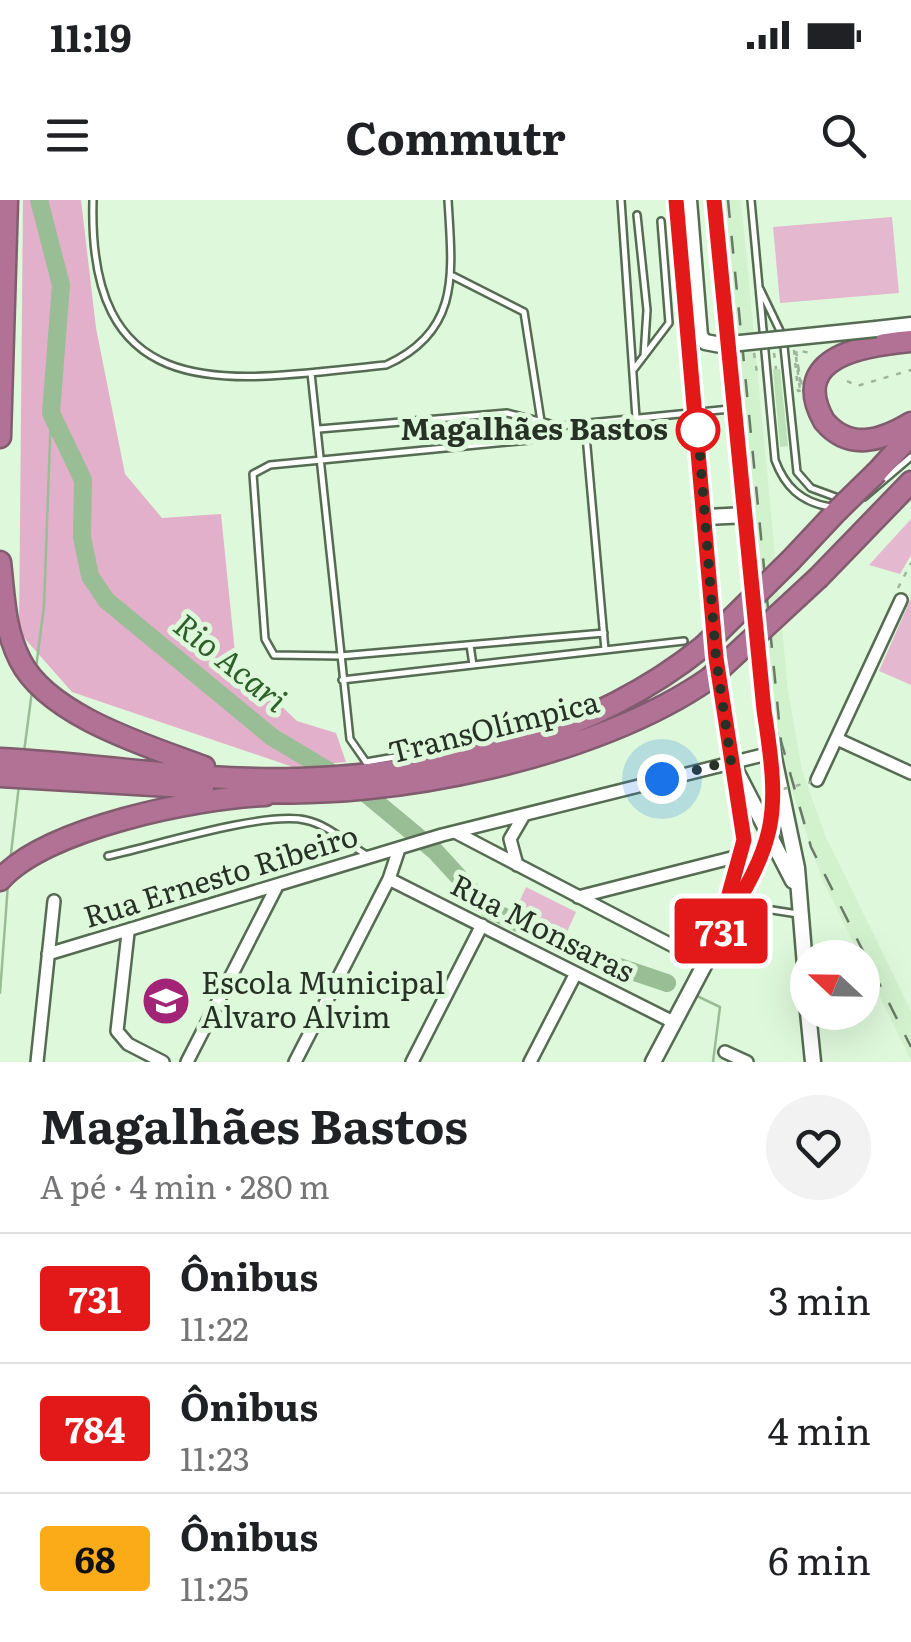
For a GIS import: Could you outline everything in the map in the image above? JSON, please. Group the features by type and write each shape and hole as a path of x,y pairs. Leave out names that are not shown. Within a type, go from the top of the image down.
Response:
{"highway":[{"path":"0,437 7,200"},
{"path":"911,341 863,346 840,353 822,374 817,404 834,432 861,441 878,440 911,423"},
{"name":"TransOlímpica","path":"0,776 94,772 264,779 374,771 502,746 586,718 650,685 791,560 911,435"},
{"name":"TransOlímpica","path":"0,759 289,794 397,785 593,738 662,710 710,678 819,577 911,482"},
{"path":"0,562 8,626 19,659 34,681 57,701 231,778"},
{"path":"0,880 42,848 188,804 289,794"}],"street":[{"path":"676,200 707,517 716,658 743,828 743,854 718,934"},
{"path":"689,200 702,340 715,345 911,325"},
{"path":"714,200 771,753 799,898 802,940"},
{"path":"707,517 746,516"},
{"path":"814,781 838,738 901,600"},
{"path":"838,738 911,773"},
{"name":"Rua Ernesto Ribeiro","path":"48,954 448,834 771,753"},
{"path":"731,761 799,898"},
{"path":"653,1062 770,836 779,785"},
{"path":"517,866 510,840 524,815"},
{"path":"448,834 704,962"},
{"path":"296,1062 404,848"},
{"path":"578,897 743,854"},
{"name":"Rua Monsaras","path":"389,880 673,1022"},
{"path":"187,1062 276,888"},
{"path":"37,1062 54,900"},
{"path":"412,1062 482,925"},
{"path":"128,933 117,1031 128,1044 163,1062"},
{"path":"530,1062 576,973"},
{"path":"810,1030 813,1062"},
{"path":"725,1052 747,1062"}],"lane":[{"path":"93,200 95,250 104,299 125,335 142,353 168,368 205,376 386,365 409,354 428,336 446,306 453,276 448,200"},
{"path":"620,200 636,418"},
{"path":"750,200 771,420 781,476 801,497 827,507 869,495 911,457"},
{"path":"637,214 647,310 644,359"},
{"path":"634,368 669,322 661,221"},
{"path":"453,276 524,312 543,434"},
{"path":"758,284 783,337 797,472 811,488 832,498 869,495"},
{"path":"312,372 350,740 366,762 412,754"},
{"path":"604,633 340,656 278,657 265,639 253,474 270,464 507,442 543,434 558,426 733,409"},
{"path":"318,430 506,414 543,419 558,426"},
{"path":"585,423 606,650"},
{"path":"342,680 694,643"},
{"path":"470,644 473,665"},
{"path":"108,856 246,825 302,818 325,826 372,858"},
{"path":"737,904 800,914"}],"path":[{"path":"793,336 798,392 803,390 796,350 810,351 821,359"},
{"path":"754,351 757,373"},
{"path":"774,354 776,369"},
{"path":"847,381 857,386 911,370"},
{"path":"901,600 897,591 911,562"},
{"path":"779,785 814,781"}],"shaded area":[{"path":"23,200 81,200 96,328 125,474 162,518 221,514 236,663 297,721 336,733 346,762 293,767 72,692 19,632"},
{"path":"722,200 741,200 788,691 802,770 825,835 876,940 852,940 822,879 772,732"},
{"path":"892,217 899,293 780,303 773,227"},
{"path":"911,519 911,555 900,574 869,565"},
{"path":"911,598 911,685 879,671"},
{"path":"526,887 576,912 566,934 516,909"},
{"path":"880,948 911,1011 911,1060 880,997"}],"building":[{"path":"773,369 780,369 788,446 780,447"}],"waterway":[{"name":"Rio Acari","path":"39,200 61,285 51,413 83,480 82,537 90,576 106,600 272,737 364,792 435,851 488,909 590,957 667,983"},
{"path":"36,668 44,606 51,413"},
{"path":"24,752 32,691"},
{"path":"10,862 19,785"},
{"path":"0,993 8,884"},
{"path":"697,996 720,1007 713,1062"}],"railway":[{"path":"728,200 781,741 811,847 911,1047"}],"bus line":[{"name":"731","path":"676,200 707,517 716,658 744,840 740,871 718,934 750,881 770,836 775,780 764,710 714,200"}],"place":[{"name":"Magalhães Bastos","path":"698,430"},
{"name":"Escola Municipal Alvaro Alvim","path":"166,1001"}],"route":[{"path":"662,779 731,761 716,658 698,430"}]}
